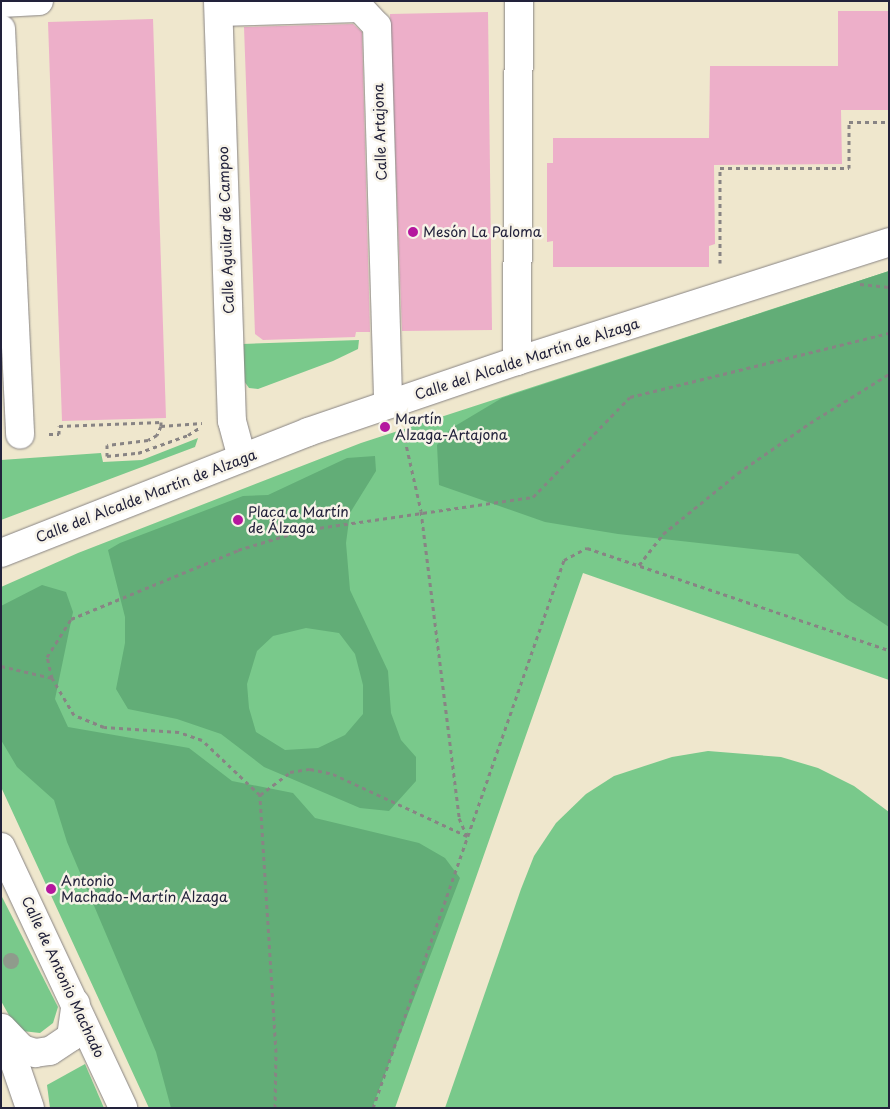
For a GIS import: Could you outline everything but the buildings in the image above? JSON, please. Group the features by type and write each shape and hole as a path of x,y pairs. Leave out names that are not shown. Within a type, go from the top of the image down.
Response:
{"street":[{"path":"1,3 39,1"},
{"path":"517,361 519,1"},
{"name":"Calle Artajona","path":"219,7 360,8 377,26 395,413"},
{"name":"Calle Aguilar de Campoo","path":"219,7 232,421 242,458"},
{"path":"1,29 20,435"},
{"name":"Calle del Alcalde Martín de Alzaga","path":"1,553 242,458 395,413 517,361 889,242"},
{"name":"Calle de Antonio Machado","path":"1,847 76,1003 123,1108"},
{"path":"2,1027 22,1049 35,1053 50,1051 71,1037 76,1003"},
{"path":"2,1027 30,1108"}],"path":[{"path":"720,268 720,168 849,168 849,122 889,122"},
{"path":"275,1108 276,1052 260,795 202,740 179,732 104,727 88,723 74,715 52,678 46,657 71,620 238,550 304,530 421,511 533,496 630,397 889,333"},
{"path":"640,565 663,534 738,473 810,423 889,374"},
{"path":"395,413 421,511 459,818 468,836"},
{"path":"20,435 60,434 59,426 161,422 161,426"},
{"path":"161,426 157,435 148,440 107,445 107,456 138,453 163,445 206,423"},
{"path":"161,426 191,424"},
{"path":"372,1108 564,560 587,548 889,650"},
{"path":"1,666 52,678"},
{"path":"260,795 290,772 310,770 333,774 468,836"}],"green space":[{"path":"889,271 889,680 583,573 395,1108 149,1108 1,787 1,587 78,553 361,443"},
{"path":"889,271 889,627 847,599 798,554 618,534 545,522 439,485 437,445 450,429 502,398"},
{"path":"359,340 358,349 333,361 258,389 249,388 244,381 243,344"},
{"path":"198,438 195,447 1,520 1,460 101,453 103,462 142,460"},
{"path":"375,456 376,471 350,513 346,543 350,590 388,671 391,713 401,740 416,757 416,781 389,811 360,808 264,767 221,734 177,719 128,709 116,689 125,643 125,617 108,550 120,543 243,496 268,495 347,458","holes":["306,628 339,633 355,654 363,685 363,714 345,735 318,748 285,750 256,732 249,708 247,684 257,651 273,636"]},
{"path":"42,585 66,592 73,612 55,699 68,727 189,748 232,781 293,793 315,818 419,843 445,858 460,878 372,1108 171,1108 156,1052 67,842 54,800 17,767 1,740 1,606"},
{"path":"708,751 781,757 818,768 854,786 889,812 889,1108 445,1108 521,889 534,856 556,823 586,794 614,776 672,757"},
{"path":"1,895 58,1007 53,1023 40,1033 22,1031 14,1024 1,1001"},
{"path":"85,1064 104,1108 50,1108 47,1085"}],"place":[{"name":"Mesón La Paloma","path":"413,232"},
{"name":"Martín Alzaga-Artajona","path":"385,427"},
{"name":"Placa a Martín de Álzaga","path":"238,520"},
{"name":"Antonio Machado-Martín Alzaga","path":"51,889"}]}
